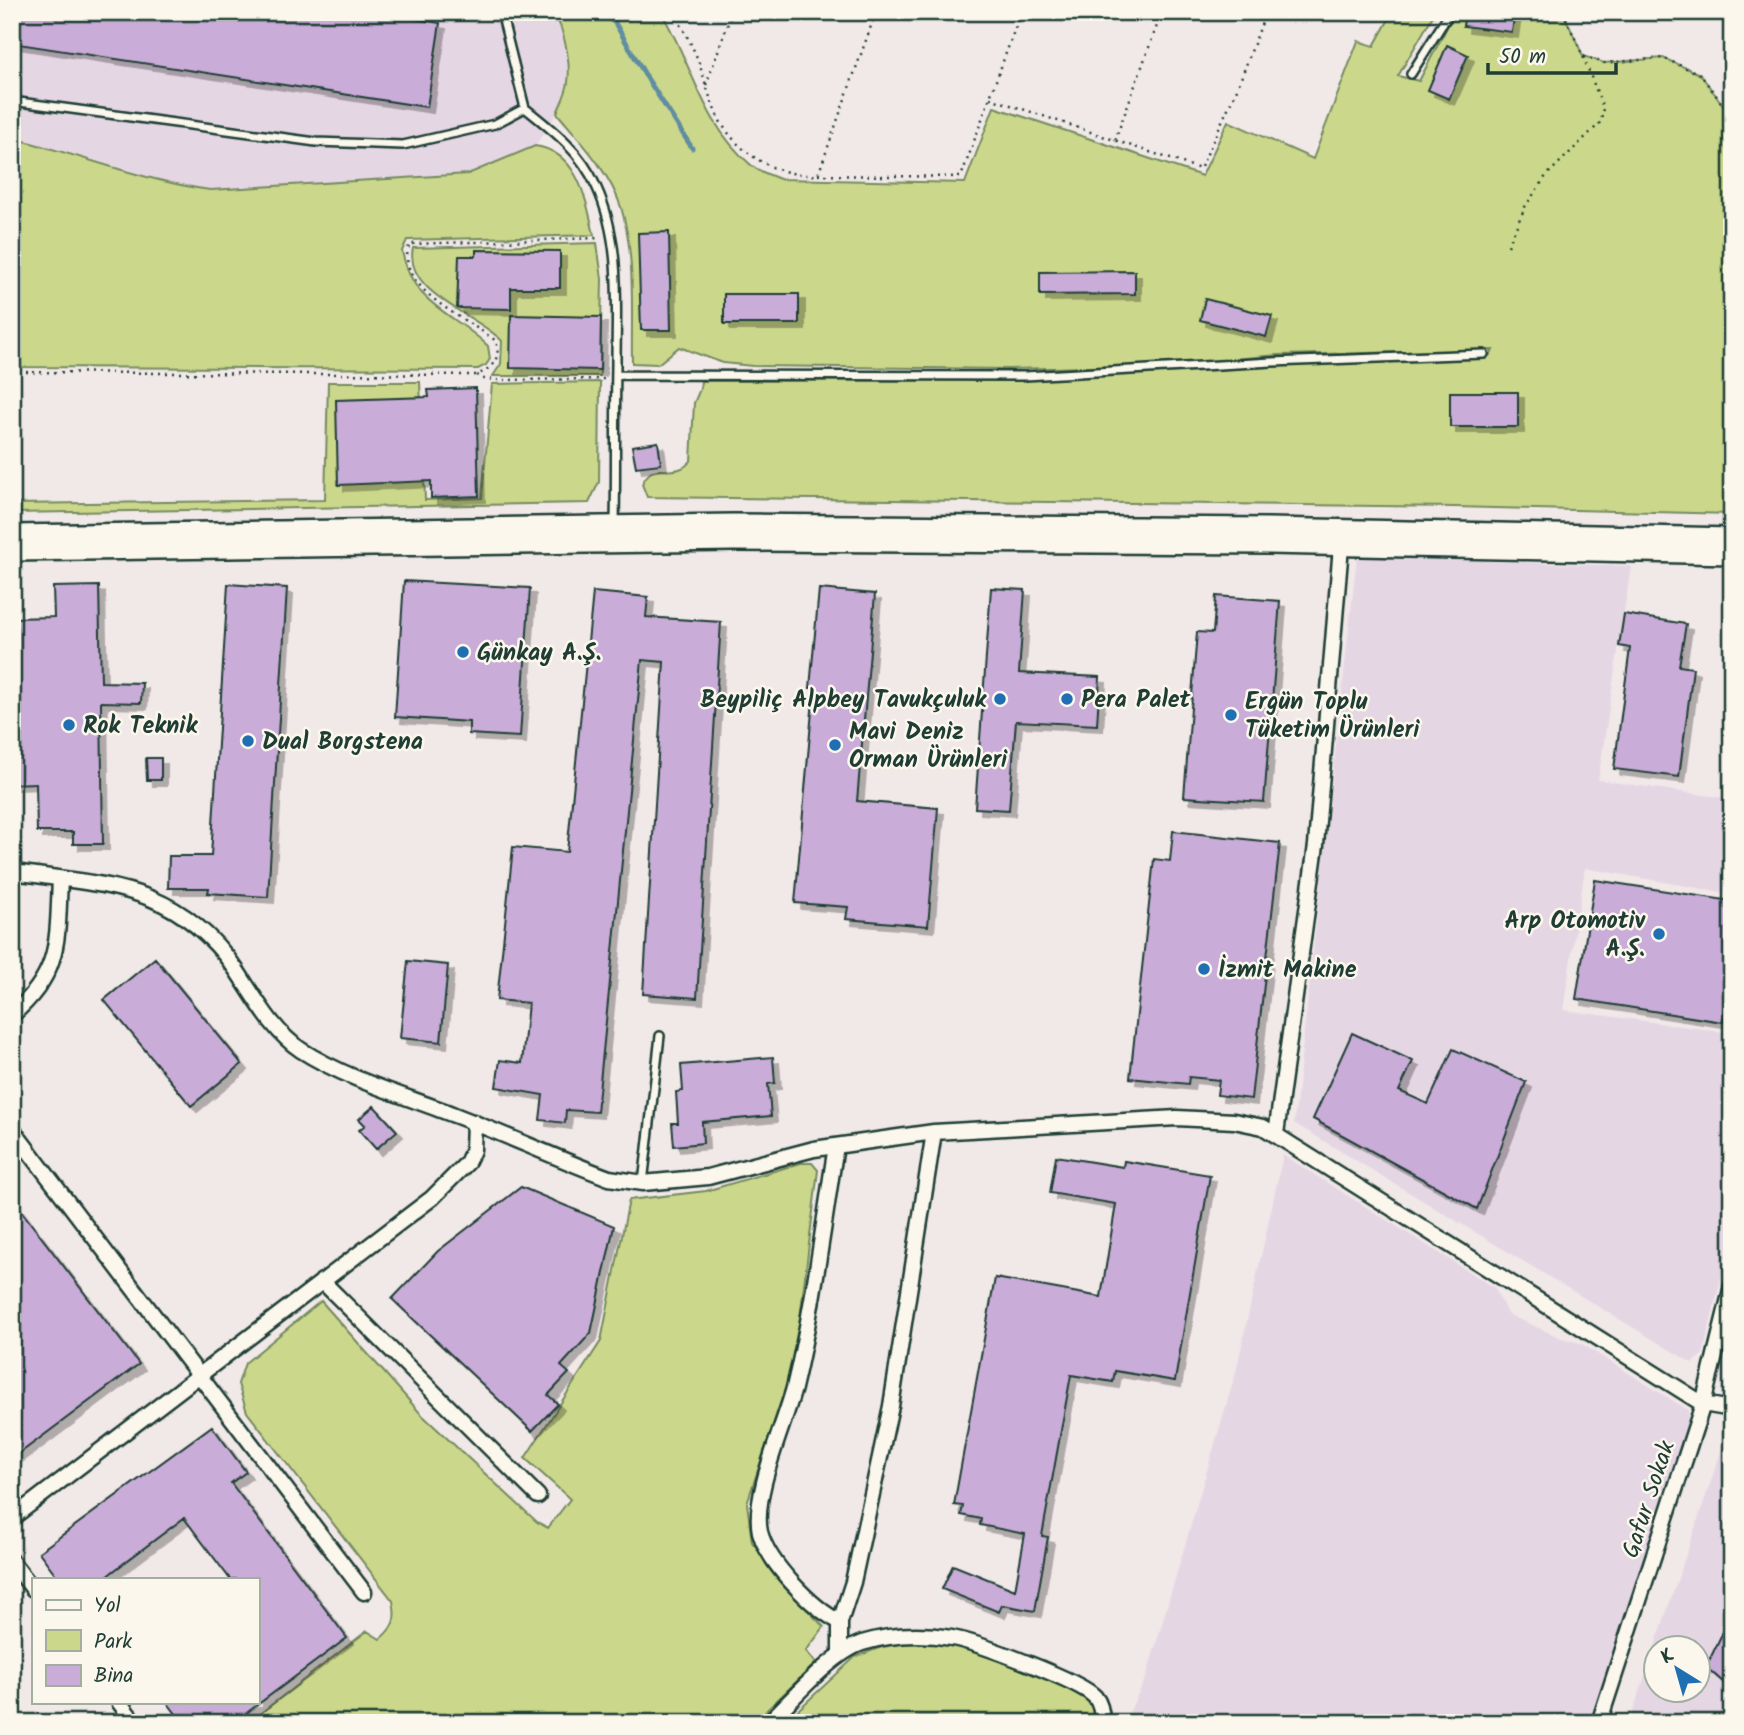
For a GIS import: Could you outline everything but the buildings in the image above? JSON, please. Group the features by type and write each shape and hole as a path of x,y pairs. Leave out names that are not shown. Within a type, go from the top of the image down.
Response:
{"main road":[{"path":"12,551 615,535 746,524 1269,527 1732,538"},
{"path":"12,535 615,535 746,541 1341,545 1732,554"}],"street":[{"path":"1276,1134 1316,845 1341,545"},
{"path":"12,870 124,888 166,905 194,923 219,947 289,1042 358,1077 610,1178 643,1183 708,1177 814,1149 934,1132 1177,1118 1234,1121 1263,1127 1703,1404 1732,1409"},
{"path":"12,1014 39,988 53,961 61,879"},
{"path":"12,1518 432,1198 467,1163 473,1150 474,1122"},
{"path":"12,1129 364,1592"},
{"path":"840,1654 840,1622 853,1582 891,1406 934,1132"},
{"path":"836,1146 794,1389 760,1499 759,1521 765,1545 776,1564 815,1605 840,1622"},
{"path":"322,1281 538,1496"},
{"name":"Gafur Sokak","path":"1599,1723 1703,1404 1732,1286"},
{"path":"12,1562 32,1588"},
{"path":"768,1723 840,1654 859,1644 890,1636 914,1635 954,1638 979,1645 1070,1682 1096,1698 1102,1723"},
{"path":"121,1704 135,1723"}],"lane":[{"path":"501,12 525,108 564,139 579,156 596,185 612,237 616,288 615,535"},
{"path":"1411,74 1450,12"},
{"path":"12,101 316,142 403,145 495,124 525,108"},
{"path":"616,377 1025,376 1272,362 1484,354"},
{"path":"643,1183 660,1036"}],"path":[{"path":"673,12 686,33 720,121 757,160 772,168 803,176 961,177 1021,12"},
{"path":"706,85 732,12"},
{"path":"818,175 876,12"},
{"path":"1115,140 1162,12"},
{"path":"990,98 1200,169 1237,89 1266,12"},
{"path":"1508,246 1525,207 1546,176 1601,122 1603,108 1563,12"},
{"path":"1583,56 1604,63 1663,58 1700,74 1732,117"},
{"path":"477,375 496,362 499,351 496,341 435,301 423,289 413,275 409,262 407,250 410,244 612,237"},
{"path":"12,372 477,375 484,379 498,380 616,377"}],"shaded area":[{"path":"12,12 553,12 561,23 568,81 557,113 535,146 468,174 210,190 181,186 12,138"},
{"path":"1357,557 1631,566 1598,780 1732,799 1732,894 1585,868 1563,1010 1732,1033 1732,1230 1703,1354 1692,1363 1294,1123"},
{"path":"1283,1155 1495,1288 1507,1314 1561,1338 1580,1343 1688,1410 1689,1429 1591,1723 1124,1723 1146,1678 1236,1372"},
{"path":"1730,1425 1732,1425 1732,1723 1629,1723 1642,1685 1642,1704 1712,1704 1712,1634 1659,1634"}],"green space":[{"path":"553,12 661,12 720,130 751,165 780,179 965,183 994,107 1202,176 1228,121 1313,159 1358,41 1374,46 1393,12 1435,12 1398,76 1419,81 1455,12 1563,12 1583,56 1604,63 1663,58 1700,74 1732,117 1732,514 1455,507 647,497 642,484 650,472 676,470 691,461 694,403 701,381 1022,380 1490,355 1493,350 1278,355 1169,365 1009,369 753,366 723,363 679,347 658,364 632,363 632,284 626,226 609,181 594,157 557,113 569,74 563,36"},
{"path":"12,138 135,174 210,190 468,174 535,146 550,150 561,157 578,179 594,235 407,240 402,251 407,269 424,296 488,346 490,359 478,369 12,367"},
{"path":"597,243 602,279 600,376 493,376 501,364 502,341 430,290 419,278 413,264 413,248"},
{"path":"328,382 420,382 425,500 482,498 492,384 600,382 599,482 589,503 12,513 12,504 325,500"},
{"path":"801,1163 812,1163 818,1170 795,1359 747,1503 752,1542 794,1596 824,1627 806,1651 816,1663 753,1723 248,1723 367,1631 380,1639 389,1631 395,1613 393,1601 247,1412 238,1384 245,1363 321,1301 421,1414 537,1522 548,1528 570,1499 525,1458 601,1341 629,1200 706,1191"},
{"path":"927,1641 979,1650 1073,1686 1093,1703 1099,1723 784,1723 855,1657 887,1645"}],"waterway":[{"path":"599,12 615,23 692,148"}],"place":[{"name":"Günkay A.Ş.","path":"463,652"},
{"name":"Beypiliç Alpbey Tavukçuluk","path":"1000,699"},
{"name":"Pera Palet","path":"1067,699"},
{"name":"Ergün Toplu Tüketim Ürünleri","path":"1231,715"},
{"name":"Rok Teknik","path":"69,725"},
{"name":"Dual Borgstena","path":"248,741"},
{"name":"Mavi Deniz Orman Ürünleri","path":"835,745"},
{"name":"Arp Otomotiv A.Ş.","path":"1659,934"},
{"name":"İzmit Makine","path":"1204,969"}]}
